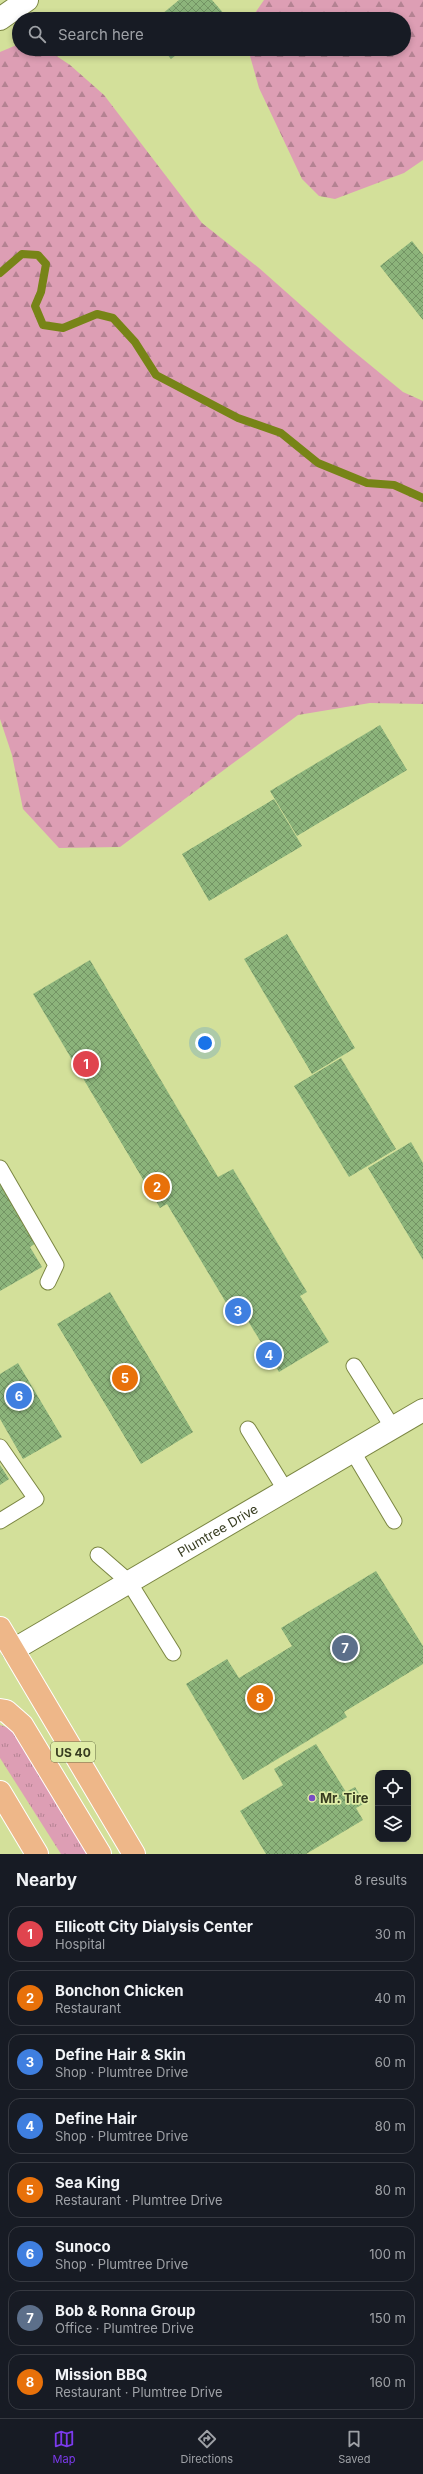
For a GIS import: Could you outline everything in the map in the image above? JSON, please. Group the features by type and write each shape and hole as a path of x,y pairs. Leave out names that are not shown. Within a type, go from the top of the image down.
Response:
{"main road":[{"name":"US 40","path":"0,1628 6,1649 134,1854"},
{"path":"0,1710 6,1711 22,1725 100,1854"},
{"path":"0,1792 37,1854"}],"street":[{"path":"0,19 27,0"},
{"name":"Plumtree Drive","path":"6,1649 129,1582 423,1410"}],"lane":[{"path":"0,1168 56,1265 48,1282"},
{"path":"354,1366 393,1428"},
{"path":"248,1429 286,1491"},
{"path":"0,1448 36,1499 0,1521"},
{"path":"353,1452 394,1521"},
{"path":"98,1555 129,1582 173,1653"}],"green space":[{"path":"264,0 423,0 423,160 404,173 335,199 319,196 302,179 259,88 250,56 411,56 411,12 256,12"},
{"path":"12,47 12,56 56,56 70,65 104,95 202,223 259,268 347,346 403,392 423,401 423,704 370,703 298,715 120,847 59,848 23,809 12,755 0,719 0,52"},
{"path":"0,1725 9,1728 19,1738 88,1854 61,1854 0,1758"}],"building":[{"path":"179,0 212,0 222,12 164,12"},
{"path":"412,241 423,255 423,320 380,266"},
{"path":"380,725 407,770 297,836 270,791"},
{"path":"274,799 302,846 209,901 182,854"},
{"path":"287,934 355,1048 312,1074 244,959"},
{"path":"90,960 218,1177 233,1169 307,1292 300,1296 329,1342 279,1372 248,1321 240,1326 167,1204 160,1208 33,994"},
{"path":"341,1058 396,1149 349,1177 294,1086"},
{"path":"411,1142 423,1163 423,1260 368,1168"},
{"path":"0,1183 36,1243 30,1247 42,1267 0,1291"},
{"path":"110,1292 193,1432 141,1464 57,1324"},
{"path":"18,1363 62,1437 23,1459 0,1419 0,1374"},
{"path":"0,1465 9,1479 0,1485"},
{"path":"376,1571 423,1646 423,1664 344,1712 347,1717 243,1780 186,1684 227,1659 239,1678 292,1646 281,1628"},
{"name":"Mr. Tire","path":"316,1744 346,1792 355,1787 365,1803 356,1808 363,1820 306,1854 266,1854 240,1811 283,1785 274,1769"}],"waterway":[{"path":"0,273 22,254 38,255 46,264 41,292 35,306 43,325 63,328 97,314 113,318 135,342 156,375 238,418 281,433 318,463 367,483 394,485 423,498"}],"place":[{"name":"Ellicott City Dialysis Center","path":"86,1064"},
{"name":"Bonchon Chicken","path":"157,1187"},
{"name":"Define Hair & Skin","path":"238,1311"},
{"name":"Define Hair","path":"269,1355"},
{"name":"Sea King","path":"125,1378"},
{"name":"Sunoco","path":"19,1396"},
{"name":"Bob & Ronna Group","path":"345,1648"},
{"name":"Mission BBQ","path":"260,1698"},
{"name":"Mr. Tire","path":"312,1798"}]}
